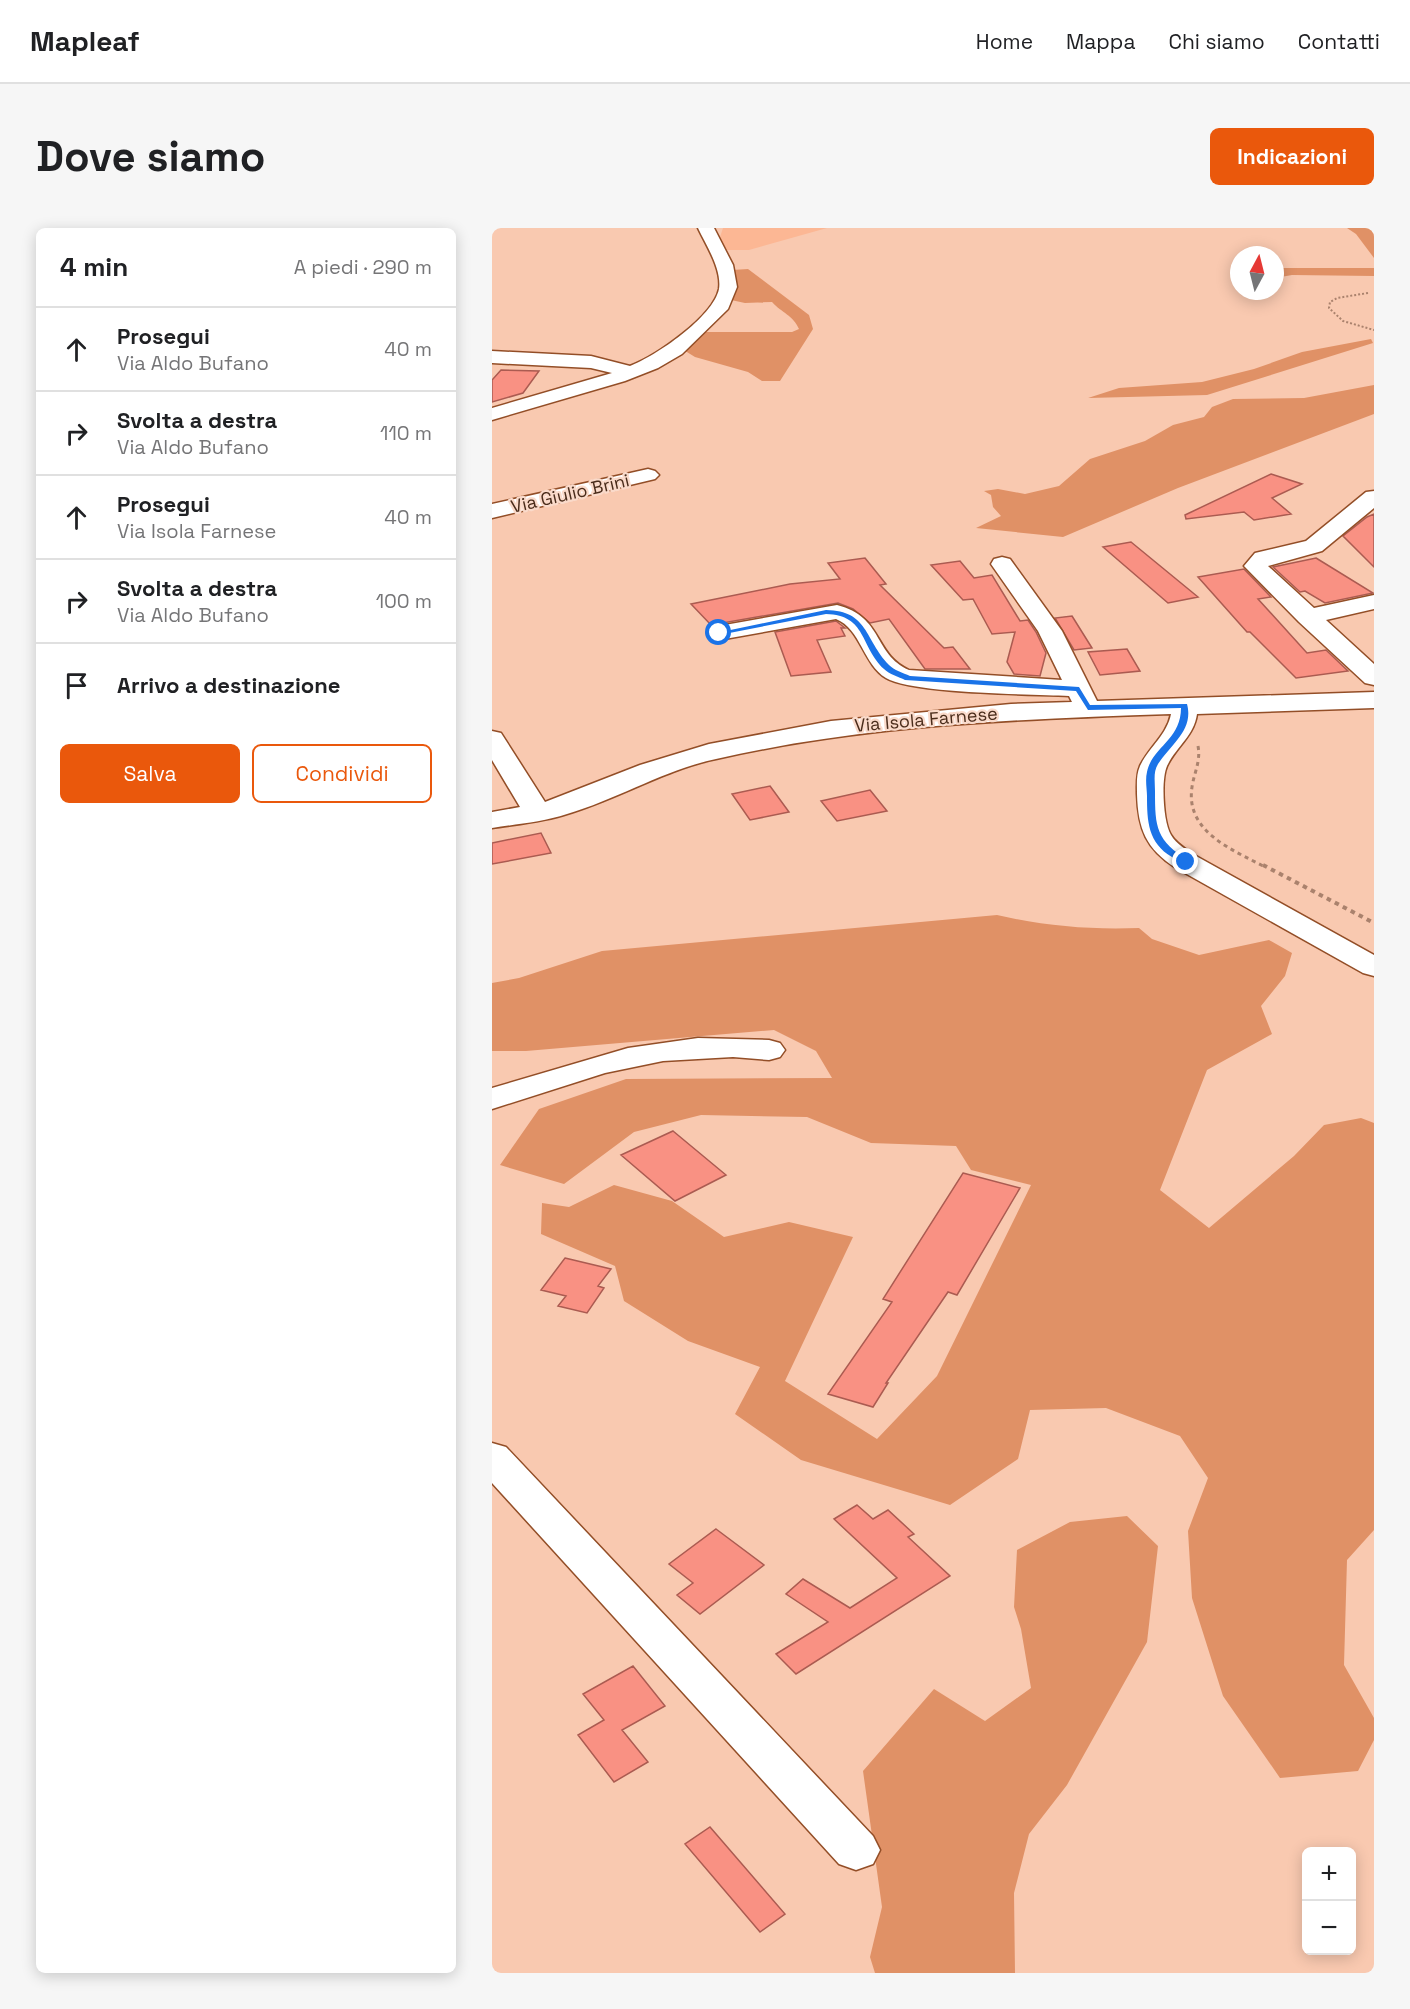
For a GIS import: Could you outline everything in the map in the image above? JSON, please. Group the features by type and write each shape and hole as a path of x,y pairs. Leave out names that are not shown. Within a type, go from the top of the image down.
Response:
{"street":[{"path":"492,414 632,372 675,350 722,305 728,286 724,266 706,228"},
{"path":"492,357 591,362 632,372"},
{"name":"Via Giulio Brini","path":"492,511 648,475"},
{"path":"1373,681 1258,572 1255,564 1263,558 1314,546 1374,497"},
{"path":"1002,564 1050,631 1083,698"},
{"path":"1307,617 1374,602"},
{"path":"719,633 826,612 841,613 854,618 887,668 900,676 1083,698"},
{"name":"Via Isola Farnese","path":"492,820 565,806 670,763 759,741 902,720 1083,698 1185,705 1373,681"},
{"path":"1185,705 1185,720 1179,733 1154,764 1151,772 1151,825 1159,842 1168,851 1186,862 1374,967"},
{"path":"492,739 538,813"},
{"path":"492,1099 636,1056 700,1047 769,1050"},
{"path":"492,1457 856,1850"}],"path":[{"path":"1368,293 1337,298 1330,302 1329,308 1343,321 1374,330"},
{"path":"1179,733 1197,743 1200,755 1188,801 1195,819 1207,832 1225,846 1374,923"}],"shaded area":[{"path":"723,228 827,228 749,250 723,250 720,237"},
{"path":"1347,228 1374,228 1374,258 1356,234"},
{"path":"1284,268 1374,268 1374,276 1284,276"},
{"path":"748,269 809,315 813,329 780,381 762,381 748,372 695,357 682,349 703,332 792,332 799,329 790,317 772,302 745,303 731,300 732,270"},
{"path":"1371,339 1373,343 1207,395 1088,398 1119,388 1202,382 1254,369 1302,352"},
{"path":"1374,385 1374,414 1178,488 1063,537 976,528 1001,516 993,507 991,495 984,491 998,489 1025,494 1059,486 1090,459 1145,441 1173,425 1204,417 1212,407 1233,399 1304,398"},
{"path":"997,915 1068,926 1139,928 1152,939 1199,955 1269,940 1292,953 1285,976 1261,1006 1272,1034 1207,1070 1160,1190 1209,1228 1294,1156 1324,1125 1361,1118 1374,1123 1374,1530 1347,1560 1344,1665 1374,1718 1374,1740 1358,1771 1280,1778 1223,1696 1192,1598 1188,1531 1208,1478 1180,1436 1106,1408 1030,1410 1018,1459 950,1505 801,1460 735,1414 760,1367 688,1341 624,1301 615,1266 541,1234 542,1203 569,1207 614,1185 672,1201 724,1237 789,1222 853,1237 785,1381 877,1439 937,1376 1031,1185 971,1170 956,1146 871,1143 807,1117 701,1115 634,1132 564,1184 500,1165 539,1109 626,1079 832,1078 816,1051 774,1030 526,1051 492,1051 492,983 519,978 602,951"},
{"path":"1127,1516 1158,1546 1147,1642 1067,1785 1029,1834 1014,1893 1015,1973 875,1973 870,1957 882,1907 863,1771 934,1689 985,1721 1031,1688 1021,1629 1014,1607 1017,1550 1070,1522"}],"building":[{"path":"501,370 539,371 523,393 492,402 492,380"},
{"path":"1271,474 1302,484 1272,498 1291,514 1254,520 1244,512 1186,519 1185,515"},
{"path":"1374,514 1374,567 1343,536"},
{"path":"1131,542 1198,597 1168,603 1103,547"},
{"path":"865,558 886,584 880,585 944,648 953,647 970,669 925,669 889,619 870,623 853,609 838,603 711,625 691,604 790,584 840,579 828,563"},
{"path":"1316,558 1373,593 1325,603 1305,591 1300,592 1273,567"},
{"path":"960,561 974,578 992,575 1020,621 1028,620 1046,653 1040,676 1014,674 1007,662 1015,632 992,634 973,599 963,600 931,565"},
{"path":"1244,569 1271,597 1258,599 1307,653 1326,650 1348,671 1296,678 1250,632 1247,632 1198,577"},
{"path":"1072,616 1092,648 1074,650 1055,618"},
{"path":"836,621 845,628 841,628 845,636 817,640 831,672 791,676 775,632"},
{"path":"1127,649 1140,671 1100,675 1088,652"},
{"path":"770,786 789,812 750,820 732,794"},
{"path":"870,790 887,811 837,821 821,801"},
{"path":"541,833 551,853 492,864 492,843"},
{"path":"673,1131 726,1175 675,1201 621,1155"},
{"path":"963,1173 1020,1188 957,1295 948,1292 886,1383 888,1383 873,1407 828,1394 892,1302 883,1299"},
{"path":"565,1258 611,1269 598,1286 604,1288 587,1313 558,1306 566,1296 541,1290"},
{"path":"857,1505 873,1519 888,1510 914,1534 908,1537 950,1576 796,1674 776,1654 828,1622 786,1594 803,1579 850,1608 897,1578 834,1519"},
{"path":"716,1529 764,1565 700,1614 677,1595 693,1583 669,1564"},
{"path":"633,1666 665,1706 622,1730 648,1762 614,1782 578,1735 604,1720 583,1694"},
{"path":"710,1827 785,1914 760,1932 685,1844"}],"route":[{"path":"719,633 826,612 841,613 854,618 887,668 895,674 908,678 1079,689 1088,708 1185,705 1185,720 1179,733 1154,764 1151,772 1151,825 1159,842 1168,851 1186,862"}]}
